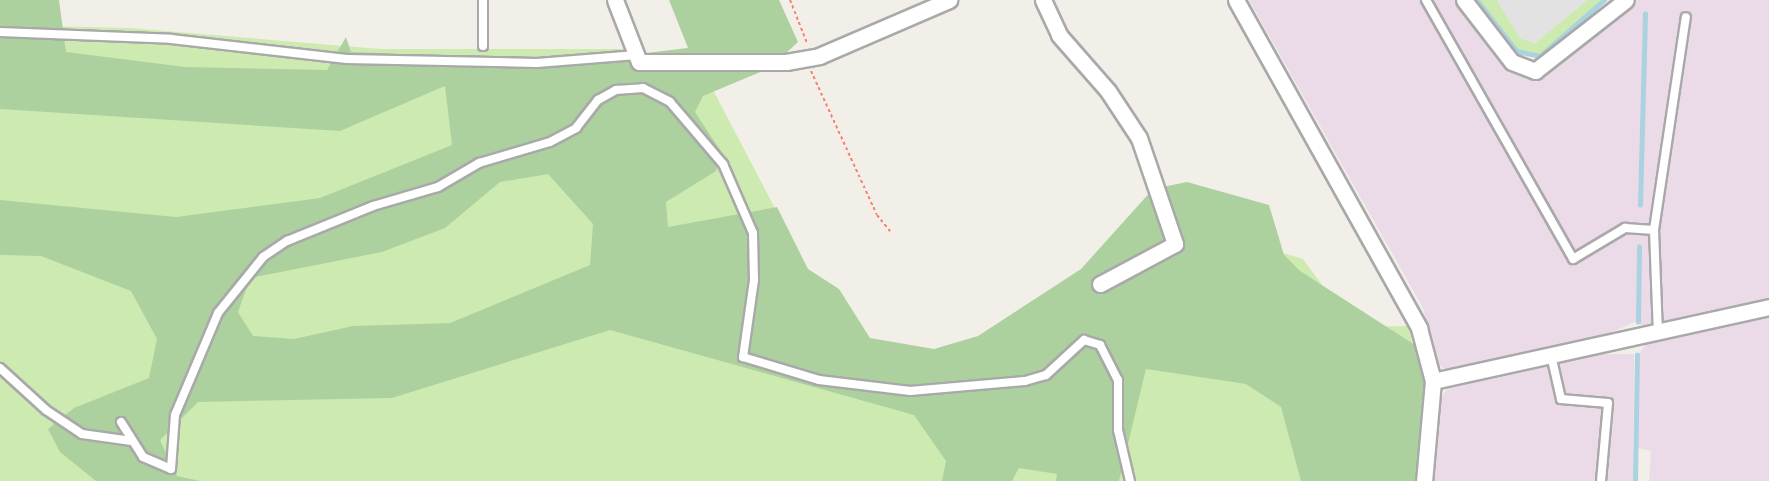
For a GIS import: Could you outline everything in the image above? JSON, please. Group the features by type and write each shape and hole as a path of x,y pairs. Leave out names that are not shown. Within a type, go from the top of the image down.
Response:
{"street":[{"path":"615,0 639,62 809,57 949,0"},
{"path":"1043,0 1059,35 1108,91 1139,138 1175,244 1100,284"},
{"path":"1236,0 1419,328 1433,381 1424,481"},
{"path":"1464,0 1512,62 1535,71 1626,0"},
{"path":"1433,381 1769,307"}],"lane":[{"path":"483,0 483,46"},
{"path":"1425,0 1573,259 1625,228 1654,230"},
{"path":"1658,332 1654,230 1686,17"},
{"path":"0,32 171,39 347,59 537,63 637,55"},
{"path":"121,422 143,457 171,469 175,415 218,313 279,246 373,206 438,187 479,163 550,142 576,128 598,100 616,90 643,88 670,102 723,164 753,233 754,280 743,357 819,380 910,391 1025,381 1046,375 1084,340 1100,345 1118,380 1118,430 1130,481"},
{"path":"1551,355 1560,399 1608,403 1601,481"},
{"path":"0,368 46,410 82,434 132,441"}],"path":[{"path":"790,0 809,57 878,215 890,231"}],"shaded area":[{"path":"1249,0 1458,0 1512,70 1537,81 1636,0 1769,0 1769,298 1649,328 1635,322 1598,338 1447,370 1439,365 1423,308"},
{"path":"1497,0 1587,0 1535,43 1520,38"},
{"path":"1769,317 1769,481 1649,481 1651,451 1638,448 1639,354 1646,344"},
{"path":"1601,354 1634,354 1633,481 1430,481 1437,404 1447,389"}],"green space":[{"path":"0,0 59,0 66,52 185,67 327,70 346,37 351,52 578,61 688,48 669,0 779,0 798,42 770,68 703,96 695,112 722,153 716,171 666,202 668,227 777,207 808,269 839,289 870,338 934,349 978,336 1081,269 1153,189 1187,182 1269,205 1284,255 1300,271 1432,356 1420,481 1301,481 1281,407 1246,384 1146,369 1119,481 1056,481 1057,474 1019,468 1012,481 942,481 946,461 914,415 610,330 392,398 198,402 160,440 177,476 200,481 96,481 60,452 48,429 74,408 149,378 157,339 131,291 41,256 0,255 0,200 176,217 320,198 452,145 445,86 340,131 0,109","holes":["548,174 593,224 590,265 450,323 353,326 294,339 253,336 238,312 250,278 382,252 445,228 500,182"]},
{"path":"1479,0 1497,0 1520,38 1535,43 1587,0 1602,0 1540,55 1517,51"},
{"path":"0,25 130,28 380,49 626,49 633,68 701,67 789,235 805,318 912,372 1212,232 1303,259 1353,327 1409,326 1420,381 1333,481 0,481"}],"waterway":[{"path":"1477,0 1517,51 1540,56 1604,0"},
{"path":"1640,205 1645,14"},
{"path":"1638,322 1639,247"},
{"path":"1635,481 1637,355"}]}
